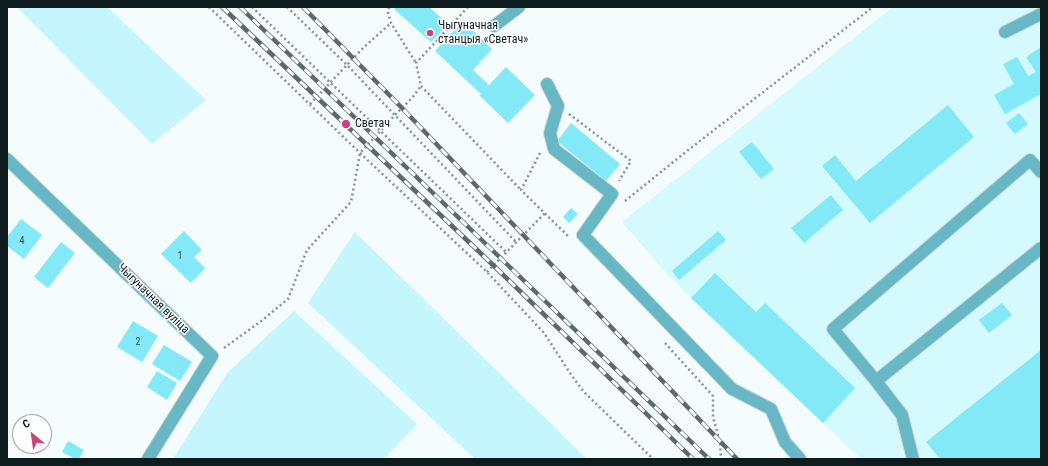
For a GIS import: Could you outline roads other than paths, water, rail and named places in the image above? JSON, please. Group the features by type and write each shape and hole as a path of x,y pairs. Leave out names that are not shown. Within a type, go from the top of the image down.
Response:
{"street":[{"path":"494,26 519,7"},
{"path":"1005,32 1041,14"},
{"path":"547,84 558,106 550,133 554,149 612,194 583,235 732,389 771,408 785,442 800,459"},
{"name":"Чыгуначная вуліца","path":"7,159 212,356 148,459"},
{"path":"913,459 902,415 833,329 1030,160 1041,172"},
{"path":"876,381 1041,248"}],"railway":[{"path":"222,7 493,265 693,459"},
{"path":"240,7 709,459"},
{"path":"303,7 402,108 737,459"}],"place":[{"name":"Чыгуначная станцыя «Светач»","path":"430,33"},
{"name":"Светач","path":"346,124"}]}
